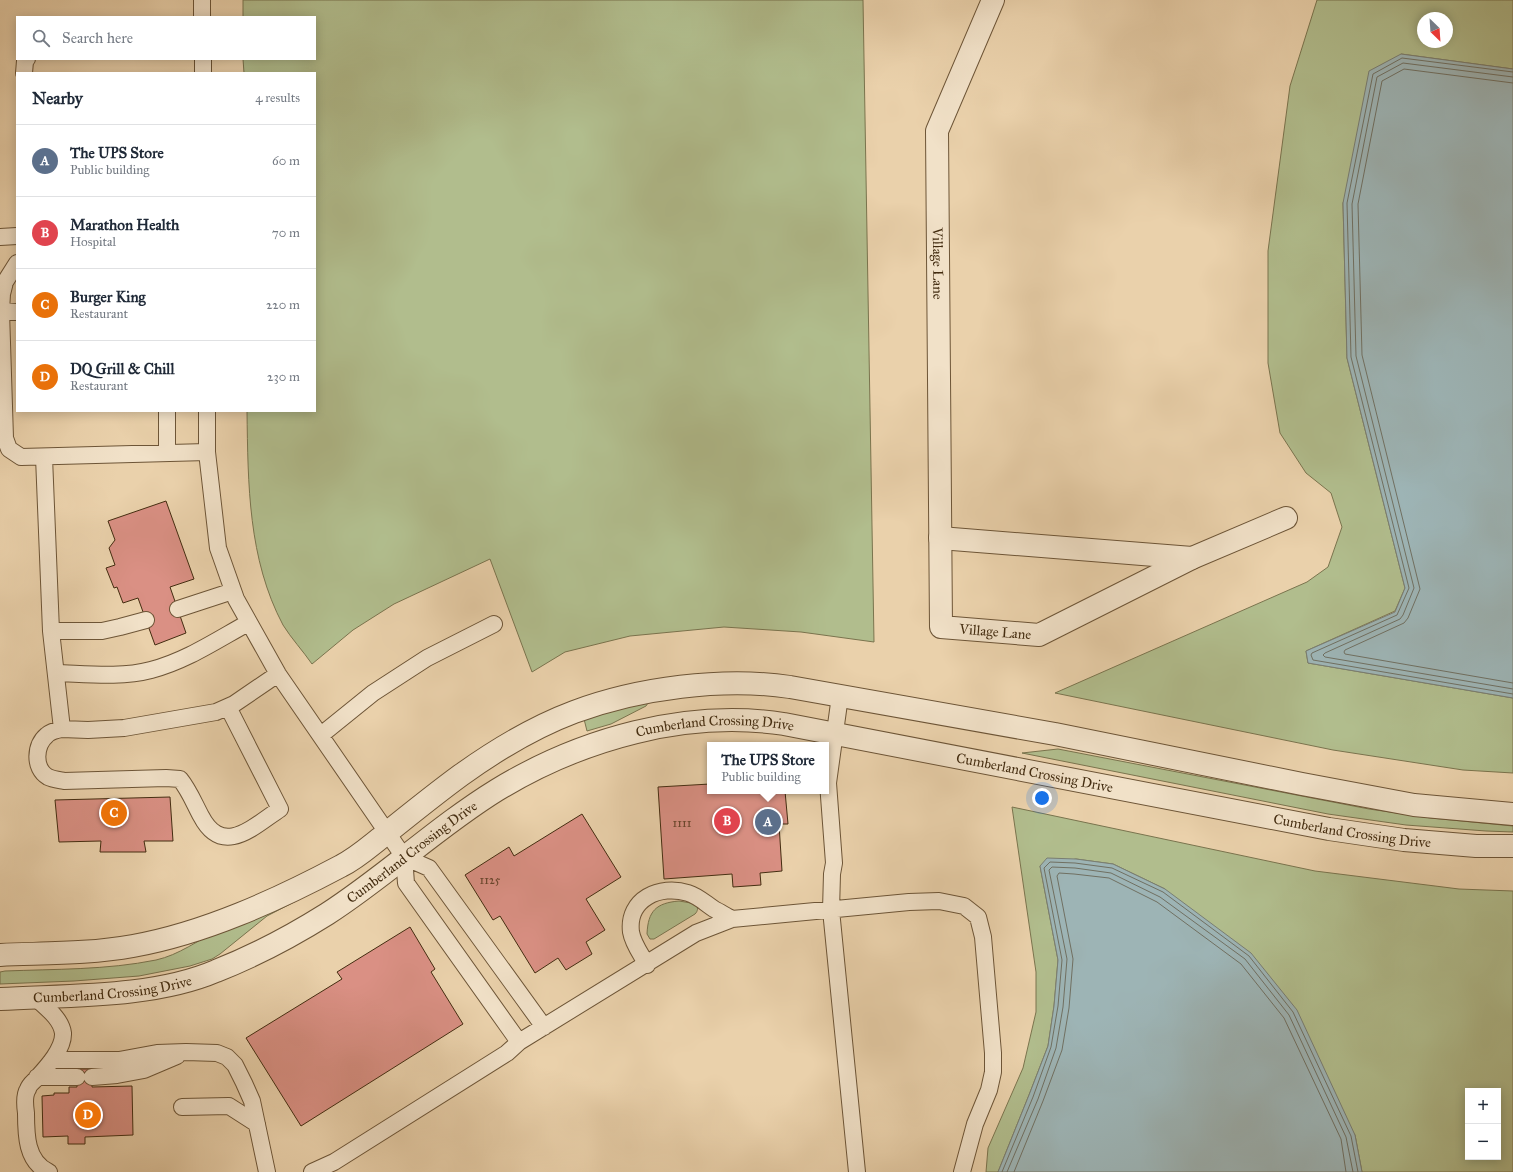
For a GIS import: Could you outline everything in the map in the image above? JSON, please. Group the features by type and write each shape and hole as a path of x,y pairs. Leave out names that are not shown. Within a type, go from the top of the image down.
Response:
{"street":[{"name":"Village Lane","path":"993,0 937,131 941,627 1039,635 1192,558 1286,518"},
{"name":"Village Lane","path":"940,538 1192,558"},
{"name":"Cumberland Crossing Drive","path":"0,955 90,951 133,946 186,934 280,898 344,865 461,775 490,755 546,724 574,712 596,705 647,692 710,684 775,685 1055,734 1414,805 1513,814"},
{"name":"Cumberland Crossing Drive","path":"0,999 97,995 146,989 178,984 214,972 242,960 326,914 459,816 504,786 543,765 581,749 616,738 664,726 715,720 774,723 834,733 1329,829 1404,840 1476,846 1513,846"}],"lane":[{"path":"202,0 202,16"},
{"path":"24,72 26,60"},
{"path":"202,60 202,72"},
{"path":"0,237 16,236"},
{"path":"16,265 5,282 1,292 5,438 9,449 21,457 207,452"},
{"path":"1,311 16,312"},
{"path":"167,412 167,453"},
{"path":"207,412 207,452 218,548 233,591 248,623 278,674 404,857 428,868 544,1027"},
{"path":"44,457 51,631 62,728"},
{"path":"178,610 233,591"},
{"path":"51,631 102,630 146,620"},
{"path":"56,673 122,675 151,670 185,658 248,623"},
{"path":"321,735 373,693 427,658 494,624"},
{"path":"228,707 280,809 244,833 231,838 222,837 211,830 202,818 186,786 180,779 166,778 64,781 48,777 40,769 37,758 39,745 47,734 62,728 88,730 124,728 208,714 228,707 278,674"},
{"path":"829,775 840,696"},
{"path":"829,794 834,863 832,874 831,910 857,1172"},
{"path":"404,857 406,883 519,1042"},
{"path":"646,965 634,942 631,930 633,917 638,904 645,897 656,893 671,891 686,892 698,897 712,908 732,919"},
{"path":"312,1172 334,1162 507,1053 519,1042 696,933 732,919 939,900 964,906 978,917 983,937 994,1053 993,1072 989,1090 975,1124 962,1172"},
{"path":"35,997 57,1018 63,1030 63,1038 52,1060 28,1089 25,1103 26,1134 30,1151 35,1160 49,1172"},
{"path":"52,1060 119,1060 158,1053 186,1052 217,1053 227,1057 234,1064 252,1101 267,1172"},
{"path":"37,1077 117,1076 144,1070 186,1052"},
{"path":"182,1107 229,1106 257,1124"}],"green space":[{"path":"243,0 863,0 874,642 801,632 724,627 630,636 565,652 532,672 490,559 394,604 353,630 312,664 283,625 271,600 256,548 252,521 248,466 247,412 316,412 316,72 244,72 243,60 316,60 316,16 243,16"},
{"path":"1317,0 1513,0 1513,69 1401,54 1343,203 1347,358 1405,588 1395,611 1306,651 1308,663 1513,698 1513,773 1463,770 1333,750 1055,693 1307,582 1328,567 1342,527 1331,493 1306,473 1280,433 1268,363 1268,251 1290,86"},
{"path":"645,702 648,703 646,706 611,724 587,731 584,719"},
{"path":"1058,749 1369,809 1431,818 1513,826 1513,832 1406,825 1328,814 1022,753"},
{"path":"1012,807 1315,871 1459,889 1513,891 1513,1172 1362,1172 1355,1135 1165,889 1113,864 1076,859 1040,866 1058,960 1054,1006 1048,1046 998,1172 986,1172 988,1148 1023,1068 1036,1012 1036,972"},
{"path":"296,901 267,916 212,959 190,966 139,976 74,981 0,984 0,972 5,971 119,966 164,958 181,951 219,930"},
{"path":"679,901 697,904 698,909 696,913 654,939 650,939 647,934 649,919 655,910 664,904"}],"water":[{"path":"1401,54 1513,69 1513,698 1308,663 1306,651 1395,612 1405,588 1347,358 1343,203 1369,71"},
{"path":"1047,858 1076,859 1113,864 1165,889 1251,953 1297,1010 1355,1135 1362,1172 998,1172 1048,1046 1054,1006 1058,960 1040,866"}],"building":[{"path":"166,501 194,579 170,587 186,633 155,645 138,598 123,603 117,587 114,588 106,568 115,565 109,548 115,540 108,521"},
{"path":"707,784 707,794 785,794 788,824 779,824 782,871 760,873 761,885 733,887 732,874 664,879 658,787"},
{"path":"170,797 173,841 144,841 146,852 100,852 101,841 59,842 55,800"},
{"path":"582,814 621,877 586,899 605,930 586,942 592,954 566,970 558,958 535,973 500,916 493,920 465,875 509,847 514,856"},
{"path":"410,927 435,969 431,972 463,1024 301,1126 246,1038 342,979 337,972"},
{"path":"76,1069 92,1069 92,1087 132,1086 133,1135 85,1137 85,1144 68,1144 68,1136 43,1137 42,1096 54,1095 54,1093 69,1093 69,1087 77,1087"}],"place":[{"name":"Burger King","path":"114,813"},
{"name":"Marathon Health","path":"727,821"},
{"name":"The UPS Store","path":"768,822"},
{"name":"DQ Grill & Chill","path":"88,1115"}]}
